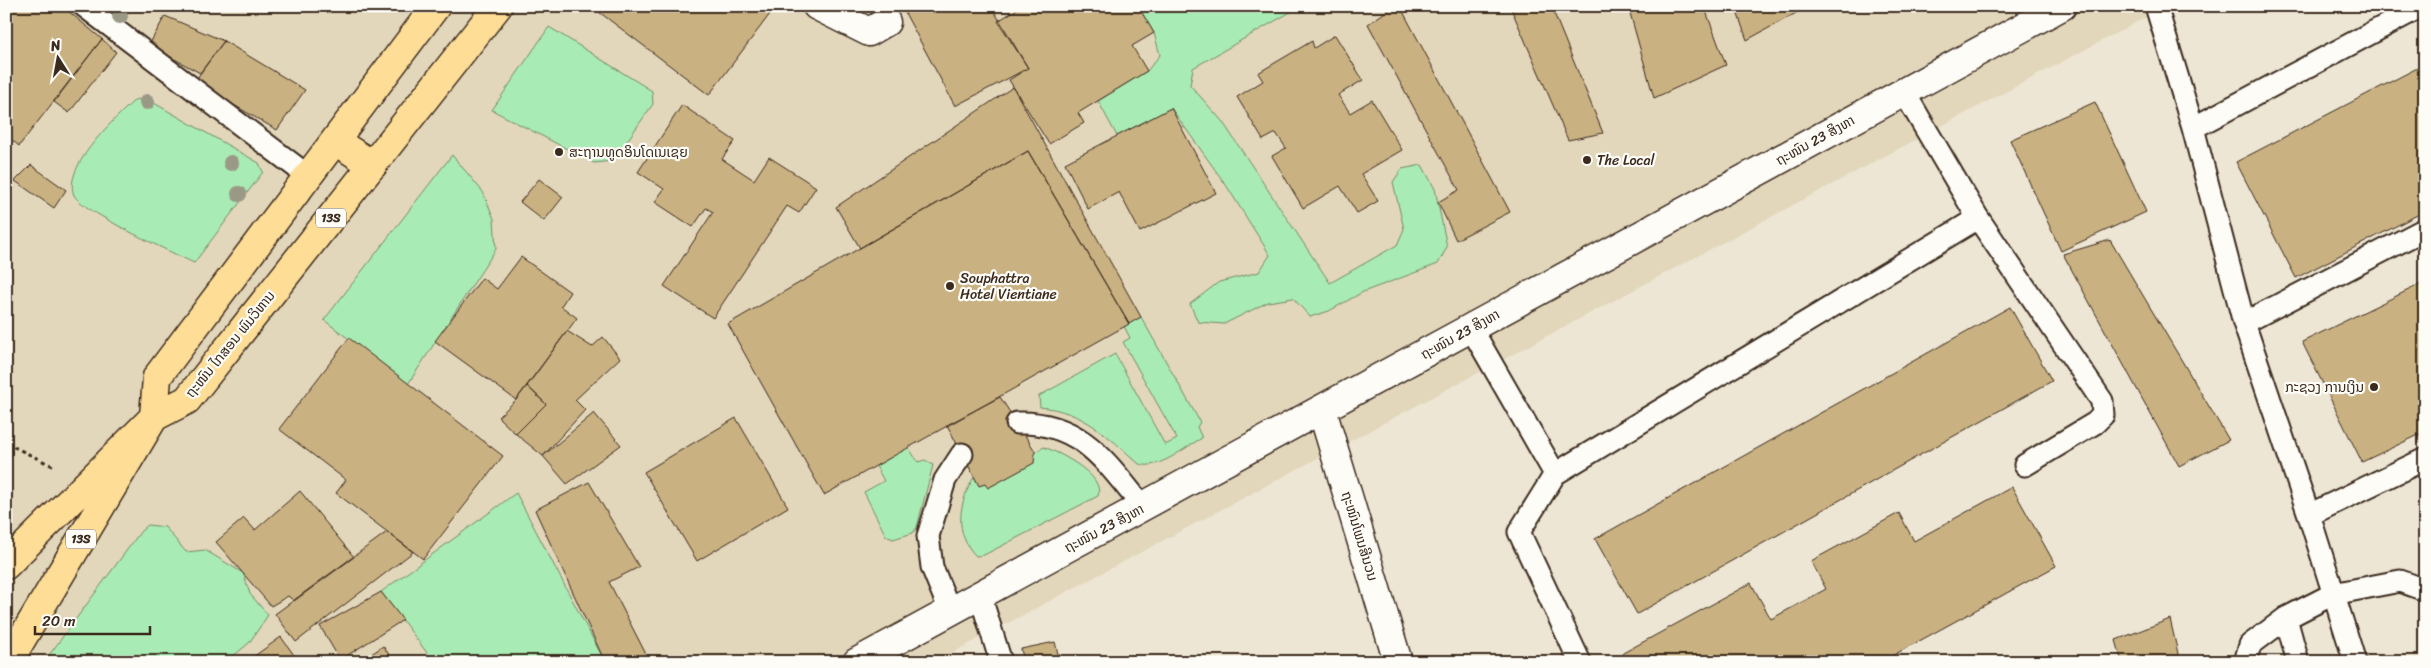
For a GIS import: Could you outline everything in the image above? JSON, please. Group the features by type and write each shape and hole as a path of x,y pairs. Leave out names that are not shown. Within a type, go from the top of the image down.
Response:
{"highway":[{"name":"13S","path":"8,662 154,417 157,377 436,6"},
{"name":"ຖະໜົນ ໄກສອນ ພົມວິຫານ","path":"154,417 187,400 498,6"},
{"path":"335,141 373,165"},
{"name":"13S","path":"6,565 154,417"}],"main road":[{"path":"817,6 869,32 886,22"},
{"name":"ຖະໜົນ 23 ສິງຫາ","path":"857,662 2062,6"},
{"name":"ຖະໜົນໂພນສີນວນ","path":"1322,410 1398,662"}],"lane":[{"path":"84,6 308,176"},
{"path":"2156,6 2193,128 2244,323 2309,515 2355,662"},
{"path":"2193,128 2422,6"},
{"path":"1904,92 1978,218 2102,401 2103,415 2095,424 2025,465"},
{"path":"1580,662 1519,532 1555,474 1978,218"},
{"path":"2244,323 2425,229"},
{"path":"1471,328 1555,474"},
{"path":"1017,423 1033,423 1074,434 1102,457 1143,507"},
{"path":"950,611 932,567 928,536 945,480 962,454"},
{"path":"2309,515 2425,459"},
{"path":"2245,662 2250,645 2286,618 2333,594 2400,580 2425,590"},
{"path":"980,595 1001,662"},
{"path":"2286,618 2298,662"}],"path":[{"path":"6,443 89,483"}],"shaded area":[{"path":"6,6 2167,6 935,662 6,662"}],"green space":[{"path":"1138,6 1301,6 1193,68 1190,85 1222,121 1330,283 1397,245 1404,229 1393,182 1402,169 1422,165 1435,189 1447,247 1438,264 1363,292 1329,311 1310,317 1293,298 1268,302 1224,324 1198,322 1190,304 1219,282 1259,272 1270,255 1226,185 1171,108 1117,136 1098,101 1147,71 1160,55 1154,33"},
{"path":"549,27 652,91 653,104 613,161 594,163 492,110"},
{"path":"136,99 154,103 259,163 263,172 194,263 110,221 80,202 74,195 72,184 83,157 104,130"},
{"path":"452,155 483,192 494,219 496,249 408,384 324,320"},
{"path":"1141,317 1200,422 1197,427 1202,438 1163,461 1146,465 1139,464 1094,426 1082,419 1055,409 1040,407 1039,396 1115,354 1165,445 1177,439 1123,342 1130,338 1124,326"},
{"path":"908,447 918,462 925,460 933,465 917,527 913,533 893,539 886,536 864,492 884,481 876,466"},
{"path":"1044,447 1060,454 1088,473 1095,480 1098,496 984,555 976,556 969,547 961,527 962,507 974,477 979,485"},
{"path":"516,493 605,662 434,662 381,592"},
{"path":"148,525 165,527 186,552 205,550 243,573 250,594 268,615 249,643 226,662 44,662 141,531"}],"building":[{"path":"6,6 62,6 102,39 19,146 6,135"},
{"path":"591,6 759,6 770,14 709,95"},
{"path":"918,6 991,6 1028,68 955,106 905,13"},
{"path":"1022,6 1138,6 1154,33 1132,46 1147,71 1078,113 1084,123 1049,144 1009,80 1028,68 998,21"},
{"path":"1394,6 1400,6 1510,212 1456,240 1438,202 1459,190 1368,24"},
{"path":"1510,6 1551,6 1603,133 1568,140"},
{"path":"1628,6 1704,6 1726,65 1654,98"},
{"path":"1735,6 1806,6 1807,7 1747,40"},
{"path":"165,16 224,41 200,73 149,45"},
{"path":"1335,35 1363,80 1338,95 1350,113 1372,100 1402,150 1361,174 1378,201 1357,213 1340,186 1303,208 1272,156 1286,148 1276,133 1263,140 1237,97 1263,81 1258,73 1312,41 1314,48"},
{"path":"102,39 116,52 69,113 54,102"},
{"path":"224,41 305,90 277,130 194,82"},
{"path":"2425,64 2425,211 2296,278 2236,162"},
{"path":"1013,87 1141,317 1129,324 1028,151 860,248 836,207"},
{"path":"2095,102 2146,212 2061,251 2010,140"},
{"path":"682,105 735,141 722,159 754,180 769,157 816,187 799,213 787,206 713,318 664,286 713,212 706,208 693,227 655,202 664,189 638,172"},
{"path":"1171,108 1216,193 1140,232 1119,192 1088,209 1065,163"},
{"name":"Souphattra Hotel Vientiane","path":"1028,151 1129,324 824,495 728,324"},
{"path":"31,165 66,190 54,208 15,181"},
{"path":"539,179 563,197 544,221 520,202"},
{"path":"2110,240 2229,440 2179,466 2063,254"},
{"path":"521,257 570,292 561,306 577,318 516,400 435,341 482,278 497,289"},
{"name":"ກະຊວງ ການເງິນ","path":"2425,282 2425,432 2362,462 2302,342"},
{"path":"2010,307 2052,381 1637,614 1595,539"},
{"path":"567,331 592,347 603,337 620,358 575,400 585,410 543,456 516,434 546,404 527,386"},
{"path":"349,338 503,456 423,559 336,493 346,480 279,429"},
{"path":"527,386 546,404 516,434 498,417 516,400"},
{"path":"1000,397 1035,451 1034,463 988,488 985,484 979,486 947,425"},
{"path":"594,413 621,445 567,484 543,456"},
{"path":"736,418 788,507 697,561 644,472"},
{"path":"589,482 639,567 609,582 650,662 605,662 535,510"},
{"path":"2012,487 2056,566 1881,662 1629,662 1623,653 1751,583 1771,619 1826,589 1811,561 1899,513 1914,541"},
{"path":"300,491 354,557 294,601 288,596 271,606 216,542 244,518 255,530"},
{"path":"387,532 413,552 296,642 275,614"},
{"path":"381,592 403,620 340,660 320,626"},
{"path":"2170,619 2180,662 2122,662 2116,640"},
{"path":"281,637 299,662 246,662"},
{"path":"1055,642 1060,662 1024,662 1021,649"},
{"path":"383,646 394,662 360,662"}],"place":[{"name":"ສະຖານທູດອິນໂດເນເຊຍ","path":"559,152"},
{"name":"The Local","path":"1587,160"},
{"name":"Souphattra Hotel Vientiane","path":"950,286"},
{"name":"ກະຊວງ ການເງິນ","path":"2374,387"}]}
